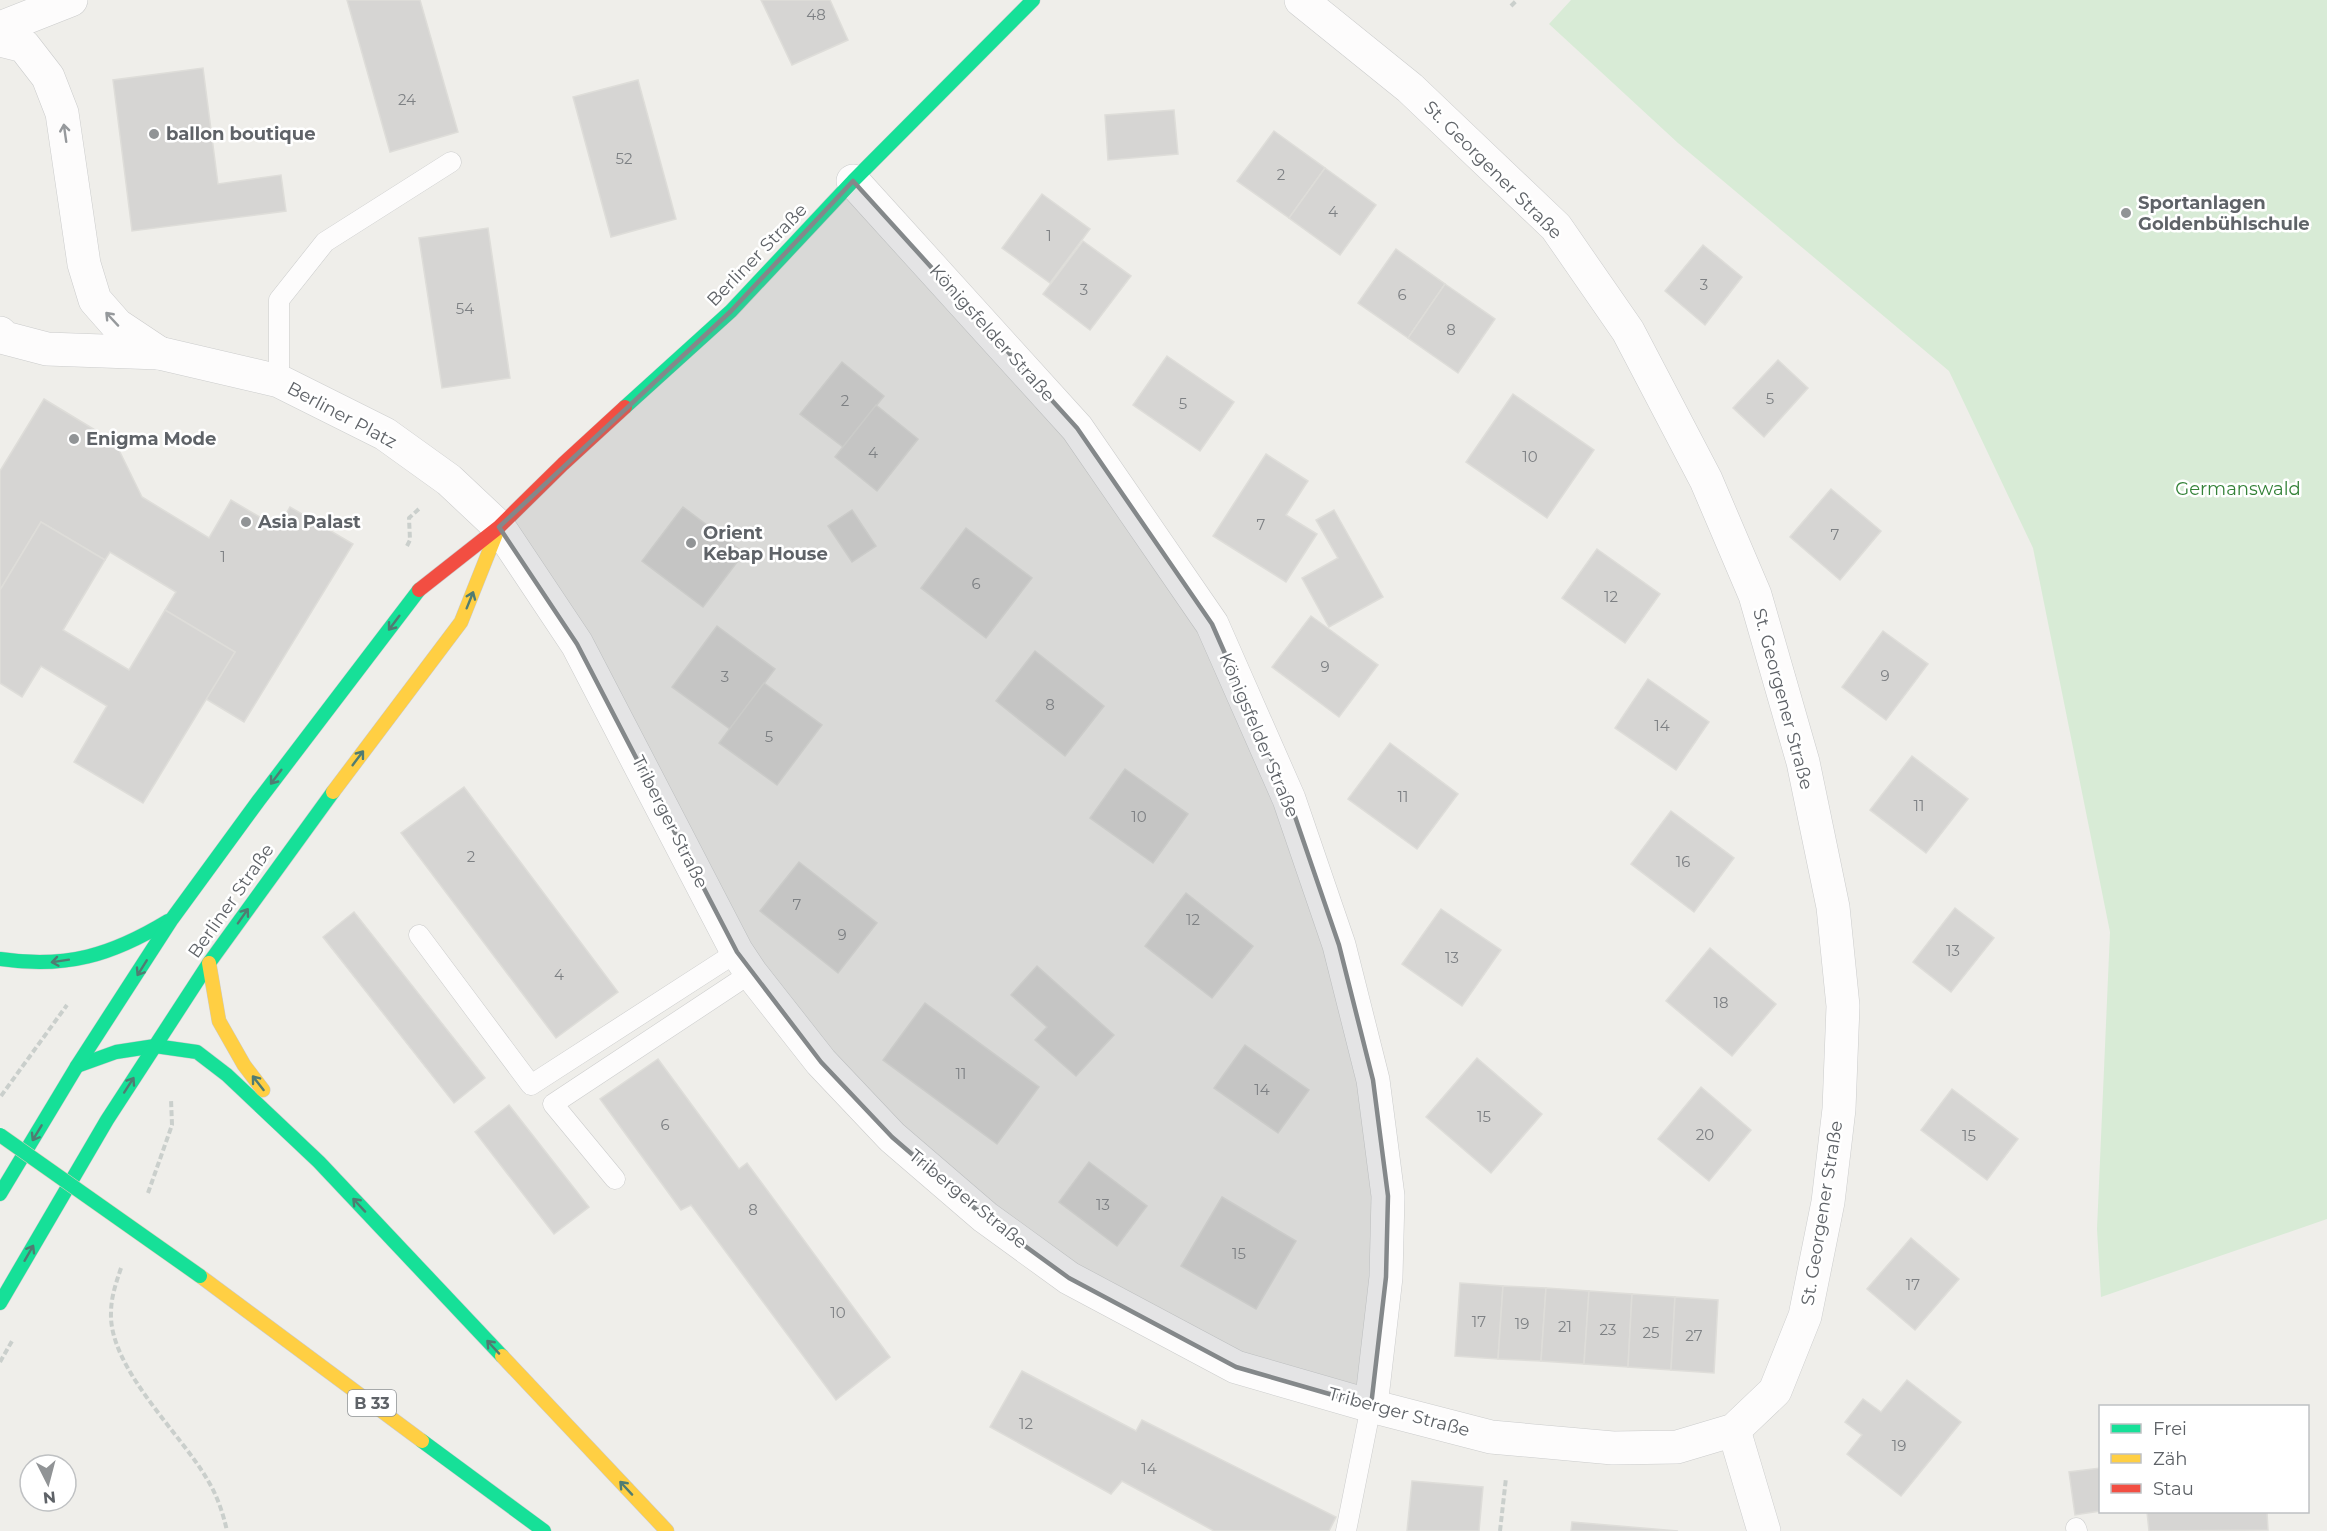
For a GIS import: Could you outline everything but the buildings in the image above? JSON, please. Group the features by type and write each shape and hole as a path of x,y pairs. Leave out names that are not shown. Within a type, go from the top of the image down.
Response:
{"street":[{"path":"0,28 71,0"},
{"name":"Berliner Straße","path":"0,1194 77,1066 172,918 422,586 499,527 562,464 731,311 853,181 1033,0"},
{"name":"St. Georgener Straße","path":"1301,0 1410,88 1556,227 1628,331 1706,480 1755,595 1805,773 1833,907 1843,1006 1839,1109 1828,1202 1806,1316 1775,1390 1734,1430"},
{"name":"Berliner Platz","path":"0,40 24,46 48,77 62,113 84,264 95,300 117,325 159,353"},
{"name":"Königsfelder Straße","path":"853,181 1077,428 1212,624 1289,799 1339,945 1373,1080 1388,1196 1386,1277 1371,1406"},
{"name":"Berliner Platz","path":"0,333 5,338 47,350 159,353 279,381 385,434 449,480 499,527"},
{"name":"Berliner Straße","path":"0,1303 107,1120 209,963 286,854 461,622 499,527"},
{"name":"Triberger Straße","path":"499,527 577,644 744,962 821,1062 892,1137 985,1217 1069,1278 1236,1367 1371,1406 1491,1437 1613,1448 1677,1448 1734,1430"},
{"path":"0,958 48,963 88,956 131,943 172,918"},
{"path":"209,963 219,1021 244,1065 319,1162"},
{"path":"77,1066 116,1052 155,1046 197,1052 227,1075 319,1162 667,1531"},
{"name":"B 33","path":"0,1135 200,1276 544,1531"},
{"path":"1734,1430 1764,1531"}],"lane":[{"path":"279,381 279,300 325,242 451,162"},
{"path":"419,935 531,1086 744,962"},
{"path":"615,1179 553,1104 744,962"},
{"path":"1346,1531 1371,1406"}],"path":[{"path":"1511,6 1517,0"},
{"path":"145,1201 172,1125 171,1099"},
{"path":"122,1267 114,1289 111,1315 118,1346 140,1388 207,1479 224,1515 227,1531"},
{"path":"1500,1531 1511,1438"}],"highlighted area":[{"path":"853,181 1077,428 1212,624 1289,799 1339,945 1373,1080 1388,1196 1386,1277 1371,1406 1236,1367 1069,1278 985,1217 892,1137 821,1062 737,952 577,644 499,527 731,311"}],"green space":[{"name":"Germanswald","path":"1571,0 2327,0 2327,1219 2101,1297 2097,1229 2110,932 2033,548 1949,371 1678,143 1549,24"}],"traffic: fast":[{"path":"625,407 731,311 853,181 1033,0"},
{"path":"0,1194 77,1066 172,919 259,800 419,590"},
{"path":"0,1303 107,1120 209,963 333,792"},
{"path":"0,959 46,962 88,957 127,943 168,921"},
{"path":"77,1066 116,1052 155,1046 197,1052 227,1075 319,1162 502,1356"},
{"path":"0,1135 200,1276"},
{"path":"422,1441 544,1531"}],"traffic: slow":[{"path":"333,792 461,622 498,529"},
{"path":"209,963 219,1021 244,1065 263,1090"},
{"path":"200,1276 422,1441"},
{"path":"502,1356 667,1531"}],"traffic: jam":[{"path":"419,590 499,527 625,407"}],"place":[{"name":"ballon boutique","path":"154,134"},
{"name":"Sportanlagen Goldenbühlschule","path":"2126,213"},
{"name":"Enigma Mode","path":"74,439"},
{"name":"Asia Palast","path":"246,522"},
{"name":"Orient Kebap House","path":"691,543"}]}
